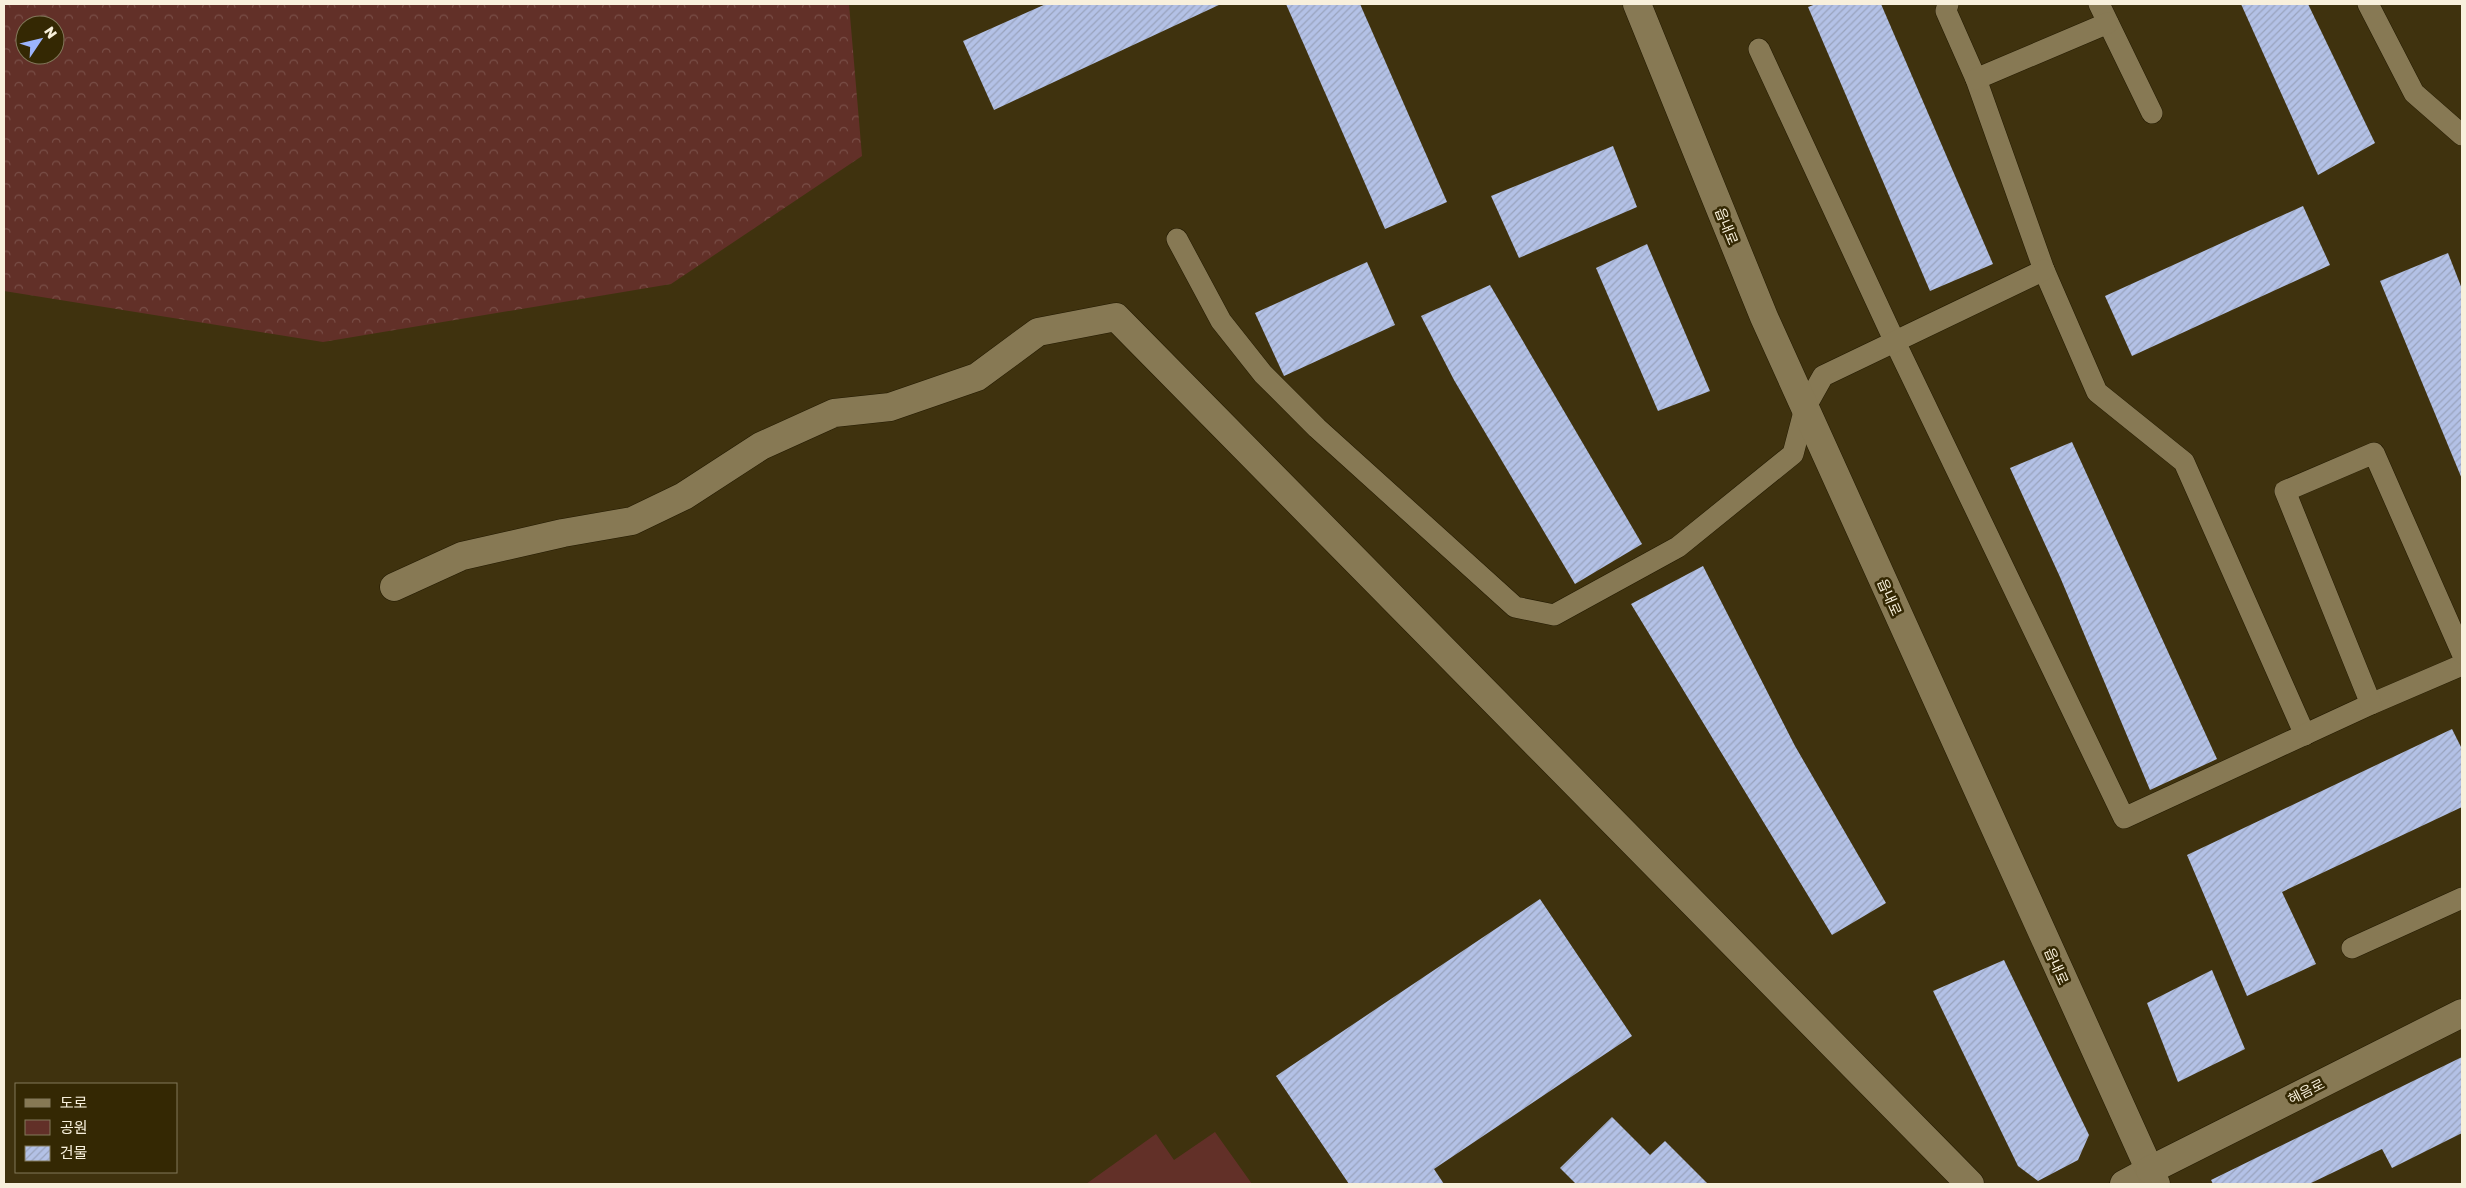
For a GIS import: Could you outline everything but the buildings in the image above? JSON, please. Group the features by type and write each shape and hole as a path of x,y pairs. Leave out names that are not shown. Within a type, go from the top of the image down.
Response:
{"street":[{"name":"읍내로","path":"1637,4 1764,318 2153,1177"},
{"path":"394,587 462,556 563,533 632,520 684,496 761,446 834,414 890,407 977,377 1038,332 1116,317 1970,1184"},
{"name":"혜음로","path":"2124,1184 2153,1177 2462,1013"}],"lane":[{"path":"1948,4 1946,12 1976,79 2044,270 2097,392 2184,462 2305,735"},
{"path":"2368,4 2414,93 2462,135"},
{"path":"1976,79 2104,13 2152,113"},
{"path":"1759,49 1895,342 2124,818 2371,704 2462,665"},
{"path":"1177,239 1221,321 1263,374 1317,428 1515,607 1554,615 1678,547 1792,454 1805,408 1822,376 2044,270"},
{"path":"2371,704 2285,491 2374,453 2462,653"},
{"path":"2352,948 2462,898"}],"green space":[{"path":"4,4 849,4 862,156 671,284 323,342 4,291"},
{"path":"1215,1132 1252,1184 1086,1184 1156,1134 1174,1160"}]}
